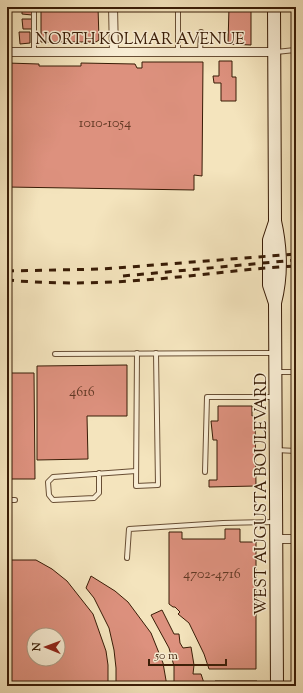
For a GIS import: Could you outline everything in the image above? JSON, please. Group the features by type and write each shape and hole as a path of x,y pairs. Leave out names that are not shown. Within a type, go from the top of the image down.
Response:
{"street":[{"path":"114,7 114,52"},
{"name":"WEST AUGUSTA BOULEVARD","path":"274,7 275,221 279,240 280,285 275,303 277,686"},
{"name":"NORTH KOLMAR AVENUE","path":"7,52 274,52"},
{"path":"277,539 296,539"}],"lane":[{"path":"34,7 34,52"},
{"path":"178,7 178,52"},
{"path":"294,7 296,137"},
{"path":"200,52 201,32"},
{"path":"274,52 295,50"},
{"path":"137,353 136,486 158,486 156,353"},
{"path":"55,354 276,353"},
{"path":"276,372 296,372"},
{"path":"205,472 206,396 276,397"},
{"path":"276,450 296,451"},
{"path":"99,473 99,493 94,498 53,500 49,496 48,482 53,477 99,473 136,471"},
{"path":"7,500 15,500"},
{"path":"127,558 129,529 223,523 276,522"}],"building":[{"path":"22,7 32,7 32,15 22,14"},
{"path":"41,7 98,7 99,40 96,42 41,42"},
{"path":"229,7 251,7 251,45 228,44"},
{"path":"22,19 32,19 32,29 23,29"},
{"path":"19,32 30,32 30,43 20,44"},
{"path":"219,61 232,61 232,77 236,77 236,101 221,101 221,83 214,83 213,76 219,76"},
{"path":"142,62 203,62 202,176 194,175 194,190 7,187 7,63 39,64 39,66 81,66 81,63 135,64 137,68 142,68"},
{"path":"127,365 127,416 87,416 88,459 37,460 37,366"},
{"path":"7,373 34,373 35,479 7,479"},
{"path":"218,406 252,406 252,416 255,416 256,486 209,487 209,480 217,480 217,440 213,440 211,421 218,421"},
{"path":"225,529 240,529 240,542 256,542 256,669 209,669 204,654 189,623 178,614 180,612 175,607 169,604 169,532 182,532 182,539 225,539"},
{"path":"294,557 296,557 296,676 294,676"},
{"path":"7,560 36,560 52,569 67,581 93,614 106,651 108,686 7,686"},
{"path":"91,576 115,591 128,602 151,633 163,663 167,686 116,686 114,650 109,628 94,598 86,588"},
{"path":"162,610 174,634 179,634 180,643 183,648 191,647 194,665 193,674 201,674 204,683 215,684 215,681 257,681 257,686 174,686 174,666 169,648 151,615"}],"railway":[{"path":"7,271 103,269 296,254"},
{"path":"123,276 296,260"},
{"path":"7,280 68,283 108,282 148,280 296,266"}]}
